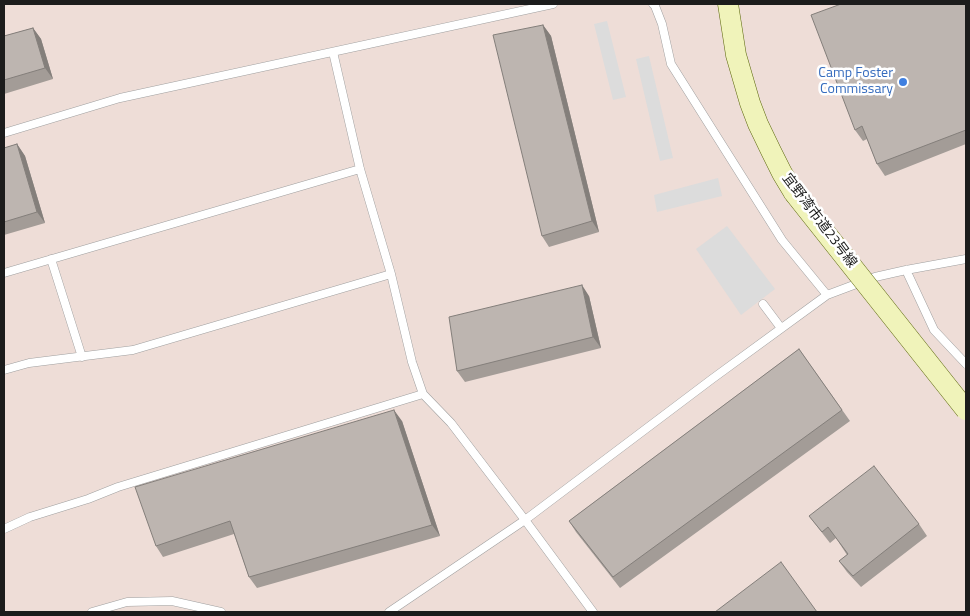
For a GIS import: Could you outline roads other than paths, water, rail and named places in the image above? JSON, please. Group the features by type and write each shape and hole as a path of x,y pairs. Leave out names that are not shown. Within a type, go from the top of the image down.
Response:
{"street":[{"name":"宜野湾市道23号線","path":"728,4 736,55 750,103 782,173 794,193 966,410"}],"lane":[{"path":"4,133 120,98 553,4"},
{"path":"653,4 662,24 671,64 676,73 782,240 827,295"},
{"path":"333,52 360,169 391,274 412,362 423,394 451,423 593,612"},
{"path":"4,273 360,169"},
{"path":"51,259 82,357"},
{"path":"389,612 525,520 827,295 875,277 966,259"},
{"path":"906,270 934,330 966,364"},
{"path":"4,370 29,363 133,350 391,274"},
{"path":"763,304 781,328"},
{"path":"4,529 30,517 118,487 423,394"},
{"path":"92,612 127,602 172,601 221,612"}],"place":[{"name":"Camp Foster Commissary","path":"903,82"}]}
